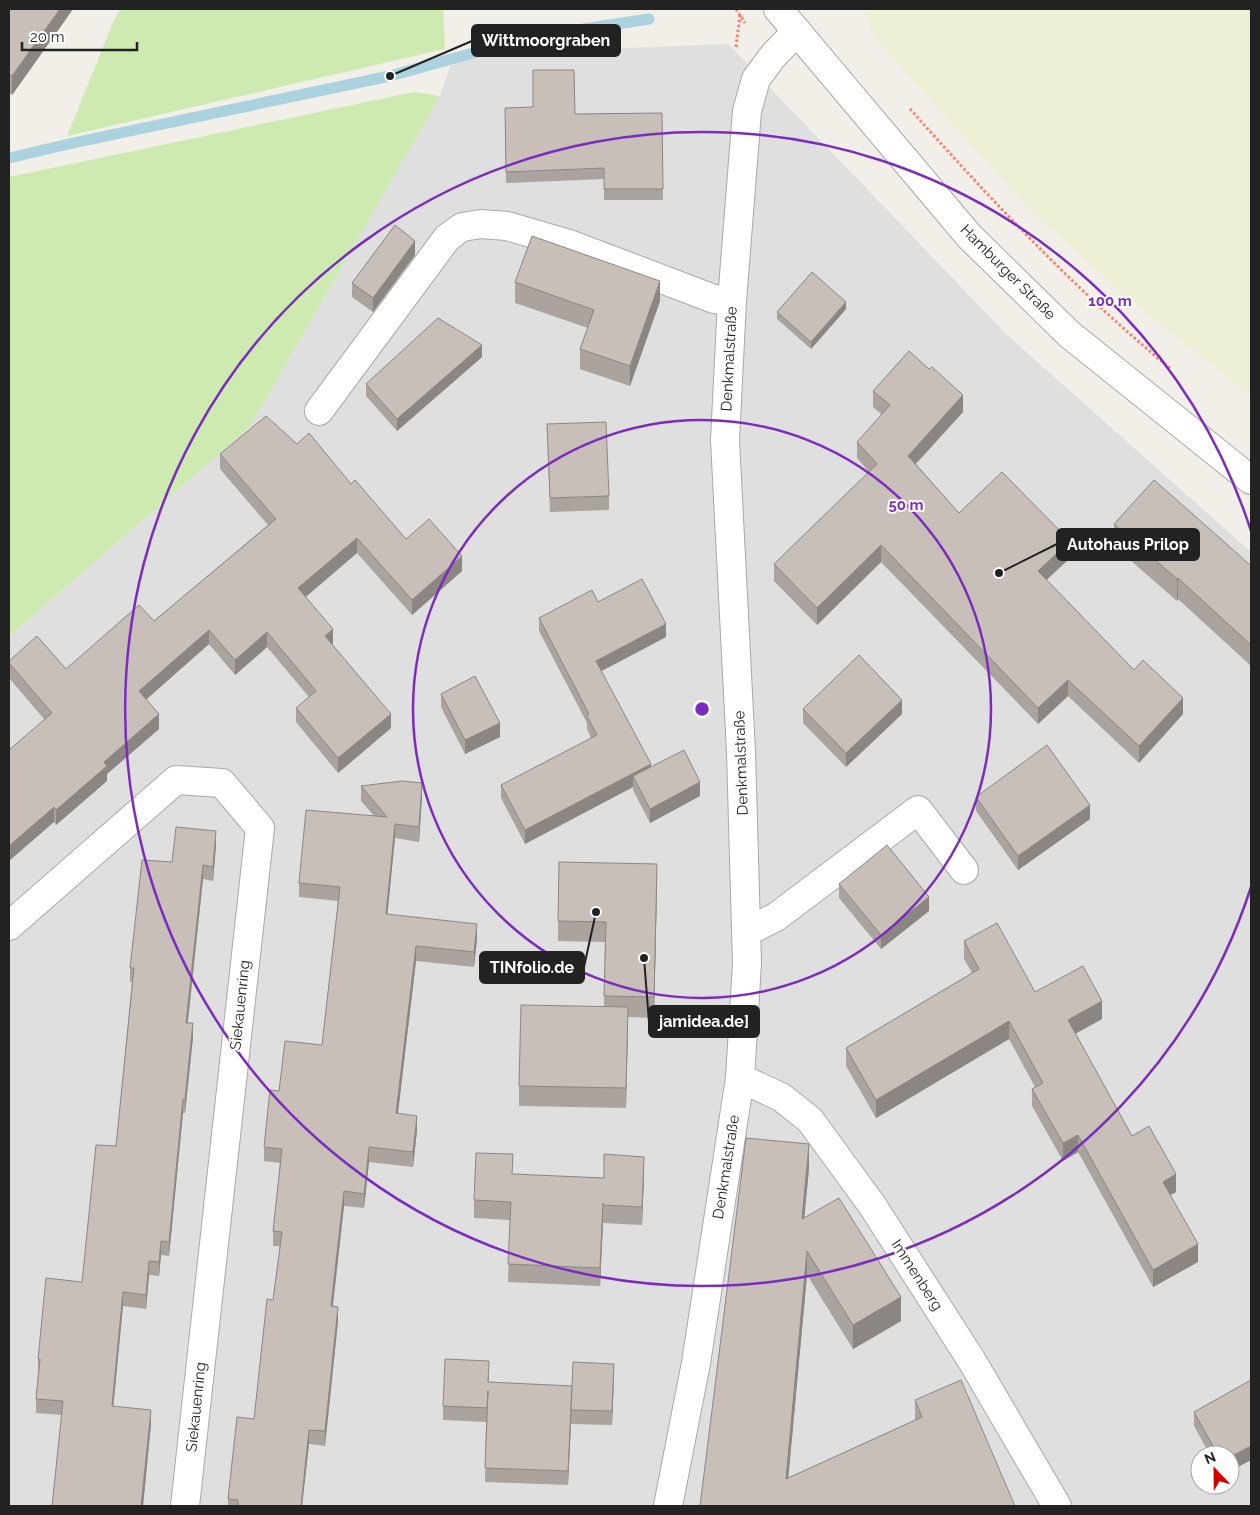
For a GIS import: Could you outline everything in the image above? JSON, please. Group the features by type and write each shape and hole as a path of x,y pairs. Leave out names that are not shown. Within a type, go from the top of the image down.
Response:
{"street":[{"name":"Hamburger Straße","path":"778,9 792,20 969,236 1069,334 1251,480"},
{"name":"Denkmalstraße","path":"668,1506 696,1363 740,1078 747,963 742,752 725,440 732,301 748,111 756,79 773,56 792,20"},
{"path":"318,411 447,238 462,227 481,224 507,226 572,245 714,299 732,301"},
{"name":"Siekauenring","path":"9,926 176,780 222,783 260,828 185,1506"},
{"path":"746,932 776,917 918,810 964,870"},
{"name":"Immenberg","path":"740,1078 781,1097 810,1120 872,1205 956,1337 1057,1506"}],"path":[{"path":"904,103 1027,237 1067,276 1174,372"}],"shaded area":[{"path":"728,44 1007,335 1251,552 1251,1506 9,1506 9,636 249,428 440,96 454,55"}],"green space":[{"path":"121,9 443,9 445,49 67,136 114,20"},
{"path":"866,9 1251,9 1251,396 1122,294 1024,204 872,35"},
{"path":"414,92 440,96 249,428 9,636 9,177"}],"building":[{"path":"9,9 60,9 12,76 9,74"},
{"path":"533,70 574,70 575,114 662,113 663,189 604,189 604,168 506,172 505,108 533,107"},
{"path":"395,225 415,241 373,298 352,283"},
{"path":"532,236 660,281 630,366 580,349 594,310 515,282"},
{"path":"812,272 846,302 811,342 777,312"},
{"path":"438,318 482,345 397,419 366,384"},
{"path":"909,351 929,369 932,367 963,395 908,456 959,513 1002,472 1070,541 1038,571 1134,670 1143,660 1183,698 1139,746 1068,680 1038,708 881,545 817,608 774,564 877,464 857,442 890,405 873,391"},
{"path":"266,416 297,444 309,433 351,484 355,480 406,539 429,519 462,556 412,600 357,538 298,588 333,629 325,636 391,714 338,758 296,708 316,691 267,632 235,660 209,630 139,691 159,714 104,762 107,766 56,810 54,807 9,846 9,750 52,713 9,661 37,636 66,669 139,605 154,621 276,519 220,454"},
{"path":"606,422 609,496 550,498 547,424"},
{"path":"1154,480 1251,566 1251,645 1178,578 1114,524"},
{"path":"642,579 666,624 596,661 651,764 525,830 501,785 597,735 587,716 589,714 539,618 592,590 598,602"},
{"path":"859,655 902,700 846,753 803,709"},
{"path":"475,676 500,723 465,740 441,694"},
{"path":"1047,745 1090,805 1018,856 976,797"},
{"path":"684,750 700,782 650,809 633,776"},
{"path":"402,781 422,783 419,827 395,824 386,914 477,924 474,952 416,946 396,1113 417,1116 413,1152 369,1147 364,1194 344,1191 331,1306 338,1307 325,1431 309,1430 301,1506 238,1506 238,1500 228,1499 237,1417 254,1419 267,1299 273,1300 282,1232 273,1231 282,1149 264,1147 270,1090 279,1091 285,1041 322,1045 340,887 299,883 306,810 387,817 361,786"},
{"path":"176,827 216,831 213,867 203,865 186,1023 193,1023 185,1099 183,1099 169,1242 161,1241 159,1262 149,1261 146,1295 123,1292 112,1406 151,1410 141,1506 52,1506 63,1401 36,1399 46,1278 82,1282 96,1145 116,1146 134,968 130,968 142,860 172,862"},
{"path":"887,845 929,897 881,935 839,884"},
{"path":"559,862 657,864 654,997 604,996 606,922 558,921"},
{"path":"997,923 1035,992 1083,966 1102,1001 1068,1020 1132,1136 1149,1126 1176,1174 1163,1182 1198,1244 1153,1270 1078,1135 1063,1143 1032,1089 1043,1083 1009,1021 876,1100 846,1048 979,969 964,941"},
{"path":"521,1005 628,1007 626,1088 519,1086"},
{"path":"746,1138 809,1144 802,1219 839,1198 901,1297 853,1325 807,1251 786,1479 922,1417 915,1400 961,1380 1015,1506 700,1506"},
{"path":"476,1153 513,1154 512,1174 604,1178 604,1154 644,1157 642,1207 603,1205 603,1203 600,1268 508,1264 511,1202 474,1200"},
{"path":"445,1359 489,1361 488,1382 572,1386 568,1471 485,1468 488,1391 487,1408 443,1406"},
{"path":"573,1362 614,1364 612,1411 571,1410"},
{"path":"1251,1380 1251,1446 1240,1452 1240,1445 1212,1445 1194,1412"}],"waterway":[{"path":"9,158 390,76 531,37 649,19"}],"place":[{"name":"Wittmoorgraben","path":"390,76"},
{"name":"Autohaus Prilop","path":"999,573"},
{"name":"TINfolio.de","path":"596,912"},
{"name":"jamidea.de]","path":"644,958"}]}
